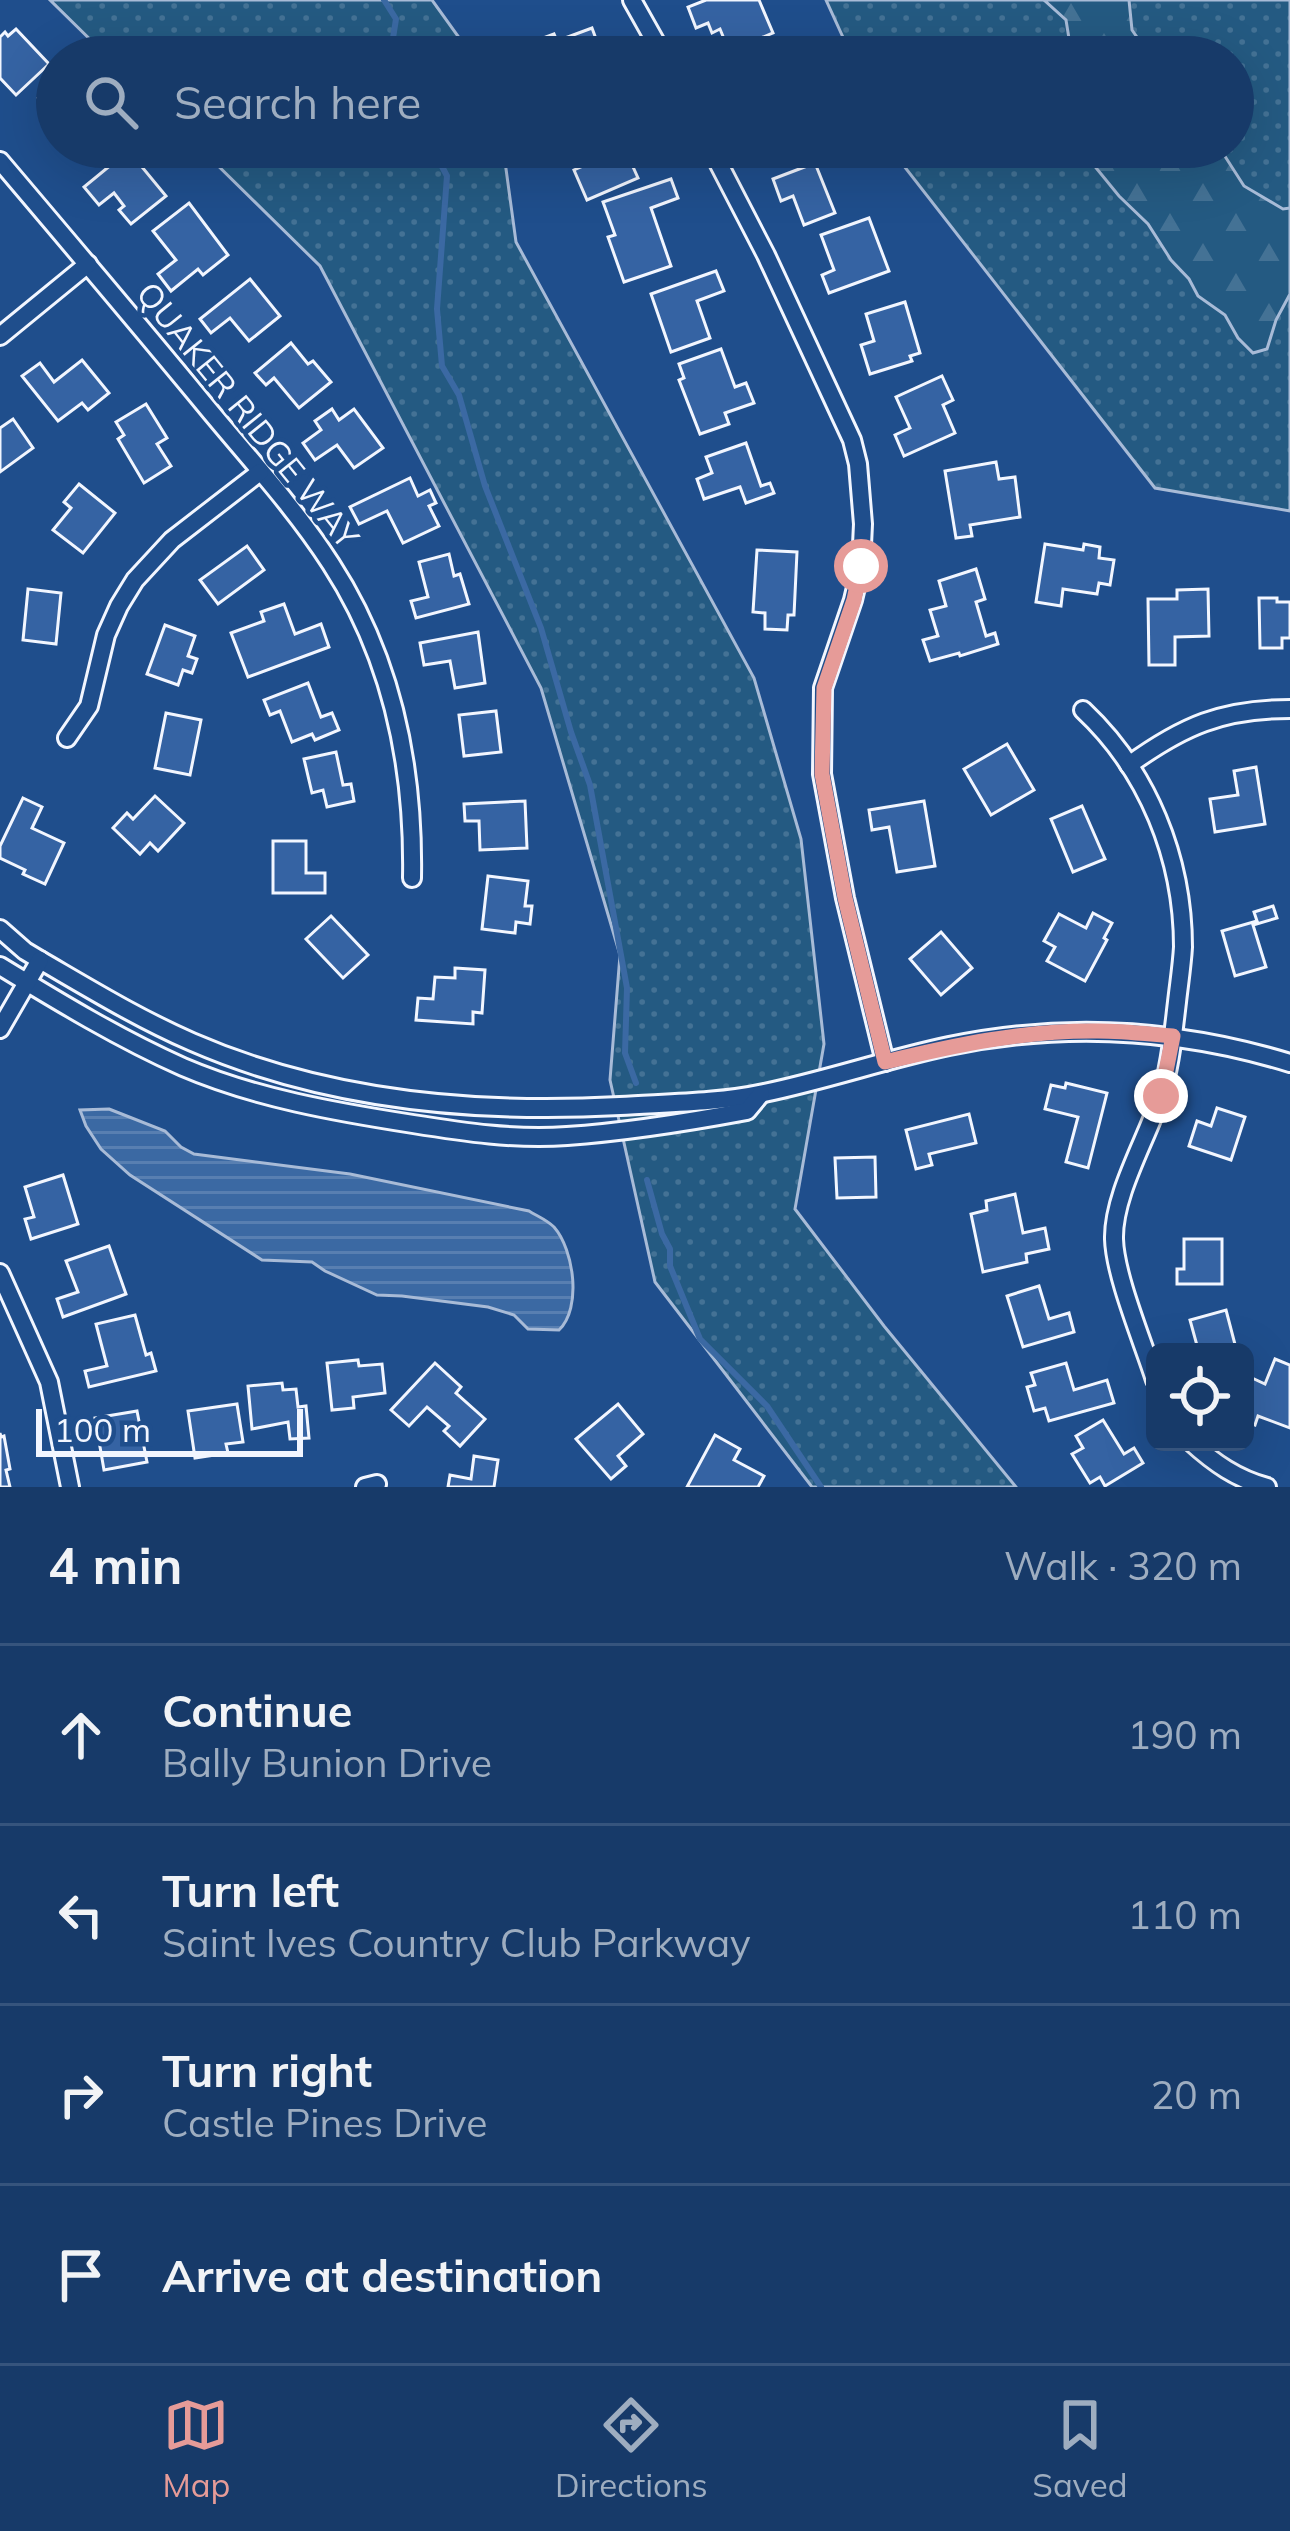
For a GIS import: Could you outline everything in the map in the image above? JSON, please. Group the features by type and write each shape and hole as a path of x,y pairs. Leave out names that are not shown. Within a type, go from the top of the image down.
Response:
{"street":[{"path":"632,0 652,36"},
{"name":"QUAKER RIDGE WAY","path":"0,161 309,531 359,612 380,660 406,760 412,878"},
{"path":"721,168 776,276 852,440 858,464 861,566 824,688 822,774 845,898 885,1062"},
{"path":"0,336 88,264"},
{"path":"67,737 89,706 106,635 135,580 172,540 260,472"},
{"path":"1129,765 1168,737 1212,718 1258,709 1290,709"},
{"path":"1083,710 1105,730 1129,765 1160,824 1179,890 1183,949 1173,1036 1161,1096 1119,1204 1113,1237 1146,1352"},
{"path":"0,929 40,960 140,1018 197,1044 289,1076 377,1095 490,1108 566,1109 760,1094 952,1046 1024,1034 1099,1030 1173,1036 1290,1063"},
{"path":"0,1029 40,960"},
{"path":"0,966 186,1068 304,1106 425,1126 564,1136 747,1111 760,1094"},
{"path":"0,1273 50,1382 70,1487"},
{"path":"1203,1451 1234,1475 1267,1487"}],"green space":[{"path":"50,0 432,0 458,36 87,36"},
{"path":"826,0 1290,0 1290,511 1155,488 905,168 1254,168 1254,36 842,36"},
{"path":"1044,0 1129,0 1136,36 1069,36 1066,20"},
{"path":"220,168 506,168 516,242 754,678 801,839 824,1044 795,1209 1016,1487 812,1487 655,1282 610,1080 620,955 541,688 320,266"},
{"path":"1096,168 1232,168 1244,186 1283,209 1290,208 1290,294 1267,349 1253,353 1238,338 1225,315 1198,296 1148,224"}],"shaded area":[{"path":"109,1109 165,1131 194,1154 350,1174 529,1211 554,1227 566,1250 573,1294 566,1320 559,1330 528,1329 514,1315 488,1307 377,1295 312,1262 262,1260 130,1175 101,1149 80,1110"}],"building":[{"path":"706,0 759,0 773,33 723,36 720,29 712,33 708,23 696,28 688,7"},
{"path":"592,28 595,36 570,36"},
{"path":"16,29 36,50 36,76 16,95 0,78 0,37 5,32 8,36"},
{"path":"107,168 143,168 166,196 131,224 119,210 124,206 114,193 99,205 84,187"},
{"path":"633,168 638,178 587,200 574,170"},
{"path":"802,168 817,168 835,213 804,225 793,196 781,201 773,179"},
{"path":"671,179 678,198 651,208 671,266 624,282 608,237 615,235 603,202"},
{"path":"189,203 228,255 203,275 198,269 171,291 158,274 176,260 153,231"},
{"path":"869,218 889,271 829,293 822,275 834,270 821,235"},
{"path":"716,271 724,291 697,301 710,338 671,352 651,294"},
{"path":"250,279 280,316 249,341 230,318 211,333 200,319"},
{"path":"905,302 920,353 910,356 912,361 870,374 861,345 874,341 866,314"},
{"path":"291,343 331,382 299,408 274,378 266,385 255,373"},
{"path":"721,349 735,387 746,383 754,403 725,413 729,424 700,434 679,380 684,378 679,364"},
{"path":"82,360 109,393 88,410 82,403 58,421 22,376 40,363 54,382"},
{"path":"942,376 953,400 943,405 955,433 904,456 895,435 910,428 896,397"},
{"path":"146,404 167,438 157,444 171,466 144,483 118,439 124,435 116,422"},
{"path":"332,409 339,420 354,409 383,448 354,468 337,445 315,460 303,443 321,430 315,421"},
{"path":"13,419 33,448 0,472 0,428"},
{"path":"746,443 761,486 770,483 774,493 746,503 740,487 704,499 697,479 712,473 706,457"},
{"path":"996,462 999,479 1015,477 1020,517 970,525 972,536 956,538 945,471"},
{"path":"410,478 418,496 430,490 436,503 429,506 439,526 403,543 387,511 359,524 350,507"},
{"path":"79,484 115,513 83,553 53,530 71,508 64,502"},
{"path":"1045,544 1083,550 1084,544 1100,547 1099,558 1114,560 1110,585 1099,583 1097,594 1063,589 1061,606 1036,602"},
{"path":"247,546 264,570 218,604 200,580"},
{"path":"757,550 797,552 794,615 788,615 787,630 765,629 765,613 753,612"},
{"path":"449,554 469,604 416,618 411,601 428,597 419,562"},
{"path":"976,569 985,599 976,602 986,636 995,633 998,644 930,661 923,640 938,636 930,610 946,606 939,581"},
{"path":"28,589 61,593 56,644 23,640"},
{"path":"1208,589 1209,636 1175,637 1175,665 1149,665 1148,599 1177,599 1177,590"},
{"path":"1259,598 1290,602 1290,638 1282,638 1282,648 1260,648"},
{"path":"284,604 295,634 321,624 329,647 248,677 231,633 264,621 261,612"},
{"path":"165,625 195,636 188,656 197,659 192,673 183,670 178,685 147,674"},
{"path":"478,632 485,683 455,688 450,661 424,665 420,643"},
{"path":"308,683 321,717 332,713 339,730 315,740 312,734 292,742 280,711 270,715 264,700"},
{"path":"496,711 501,752 464,756 459,715"},
{"path":"166,713 201,720 190,775 155,768"},
{"path":"1007,744 1034,790 991,815 964,769"},
{"path":"336,752 343,785 351,784 354,801 327,807 323,790 312,793 304,759"},
{"path":"1256,767 1265,824 1215,832 1210,799 1238,795 1234,771"},
{"path":"155,796 184,823 158,851 150,843 140,854 113,828 127,813 133,819"},
{"path":"23,798 42,807 32,828 64,843 45,884 0,858 0,846"},
{"path":"525,801 527,848 480,850 479,821 465,821 464,804"},
{"path":"924,801 935,866 897,872 889,827 872,830 869,810"},
{"path":"1082,806 1105,859 1073,872 1051,819"},
{"path":"273,841 306,841 306,873 325,873 325,893 273,893"},
{"path":"488,876 528,881 525,906 532,906 530,924 516,922 515,933 482,929"},
{"path":"1273,906 1277,918 1253,925 1266,967 1235,976 1222,931 1257,921 1254,912"},
{"path":"1093,913 1112,923 1085,981 1047,961 1055,947 1044,941 1059,914 1086,928"},
{"path":"331,916 368,955 343,978 306,939"},
{"path":"941,932 972,968 941,995 910,959"},
{"path":"455,968 485,970 482,1013 473,1012 473,1024 416,1020 418,998 433,999 435,977 455,978"},
{"path":"1066,1083 1107,1093 1088,1168 1066,1162 1078,1117 1045,1109 1051,1085 1065,1088"},
{"path":"1217,1108 1245,1117 1231,1160 1189,1146 1197,1121 1211,1126"},
{"path":"969,1114 976,1143 929,1154 932,1165 916,1169 906,1130"},
{"path":"875,1157 876,1197 837,1198 835,1158"},
{"path":"63,1175 78,1224 31,1239 25,1219 34,1217 25,1187"},
{"path":"1015,1194 1023,1233 1045,1228 1049,1249 1026,1254 1027,1262 983,1272 971,1214 987,1210 986,1201"},
{"path":"1184,1239 1222,1239 1222,1284 1177,1284 1177,1269 1184,1269"},
{"path":"109,1246 126,1294 63,1317 57,1299 78,1292 66,1261"},
{"path":"1039,1286 1049,1319 1069,1313 1074,1332 1023,1347 1007,1296"},
{"path":"1226,1310 1235,1343 1196,1343 1190,1320"},
{"path":"135,1315 146,1355 151,1353 156,1371 89,1387 85,1371 107,1366 96,1324"},
{"path":"1275,1359 1290,1365 1290,1428 1258,1416 1254,1425 1254,1379 1265,1384"},
{"path":"358,1360 359,1366 382,1364 385,1393 353,1397 354,1408 332,1410 327,1363"},
{"path":"435,1363 461,1387 456,1393 485,1419 460,1446 444,1431 449,1426 427,1407 409,1426 391,1410"},
{"path":"1066,1363 1074,1390 1107,1380 1114,1403 1049,1421 1045,1408 1034,1411 1027,1387 1035,1385 1031,1373"},
{"path":"282,1383 283,1390 296,1389 298,1407 306,1406 309,1438 290,1439 288,1422 252,1429 248,1386"},
{"path":"237,1404 243,1442 226,1444 228,1453 195,1458 188,1411"},
{"path":"618,1404 643,1434 618,1456 626,1466 611,1479 576,1439"},
{"path":"137,1411 147,1462 104,1470 95,1418"},
{"path":"1103,1420 1124,1454 1134,1448 1143,1463 1105,1486 1100,1477 1090,1483 1072,1454 1083,1448 1076,1436"},
{"path":"0,1433 4,1436 10,1487 0,1487"},
{"path":"715,1435 740,1449 734,1460 764,1476 758,1487 687,1487"},
{"path":"474,1456 498,1460 494,1487 448,1487 450,1475 471,1479"}],"waterway":[{"path":"384,0 396,19 393,36"},
{"path":"443,168 447,176 437,309 442,366 459,395 485,486 541,628 590,785 627,988 625,1053 636,1083"},
{"path":"647,1180 670,1249 670,1266 700,1339 767,1406 821,1487"}],"route":[{"path":"861,566 824,688 822,774 845,898 885,1062 1024,1034 1099,1030 1173,1036 1161,1096"}]}
